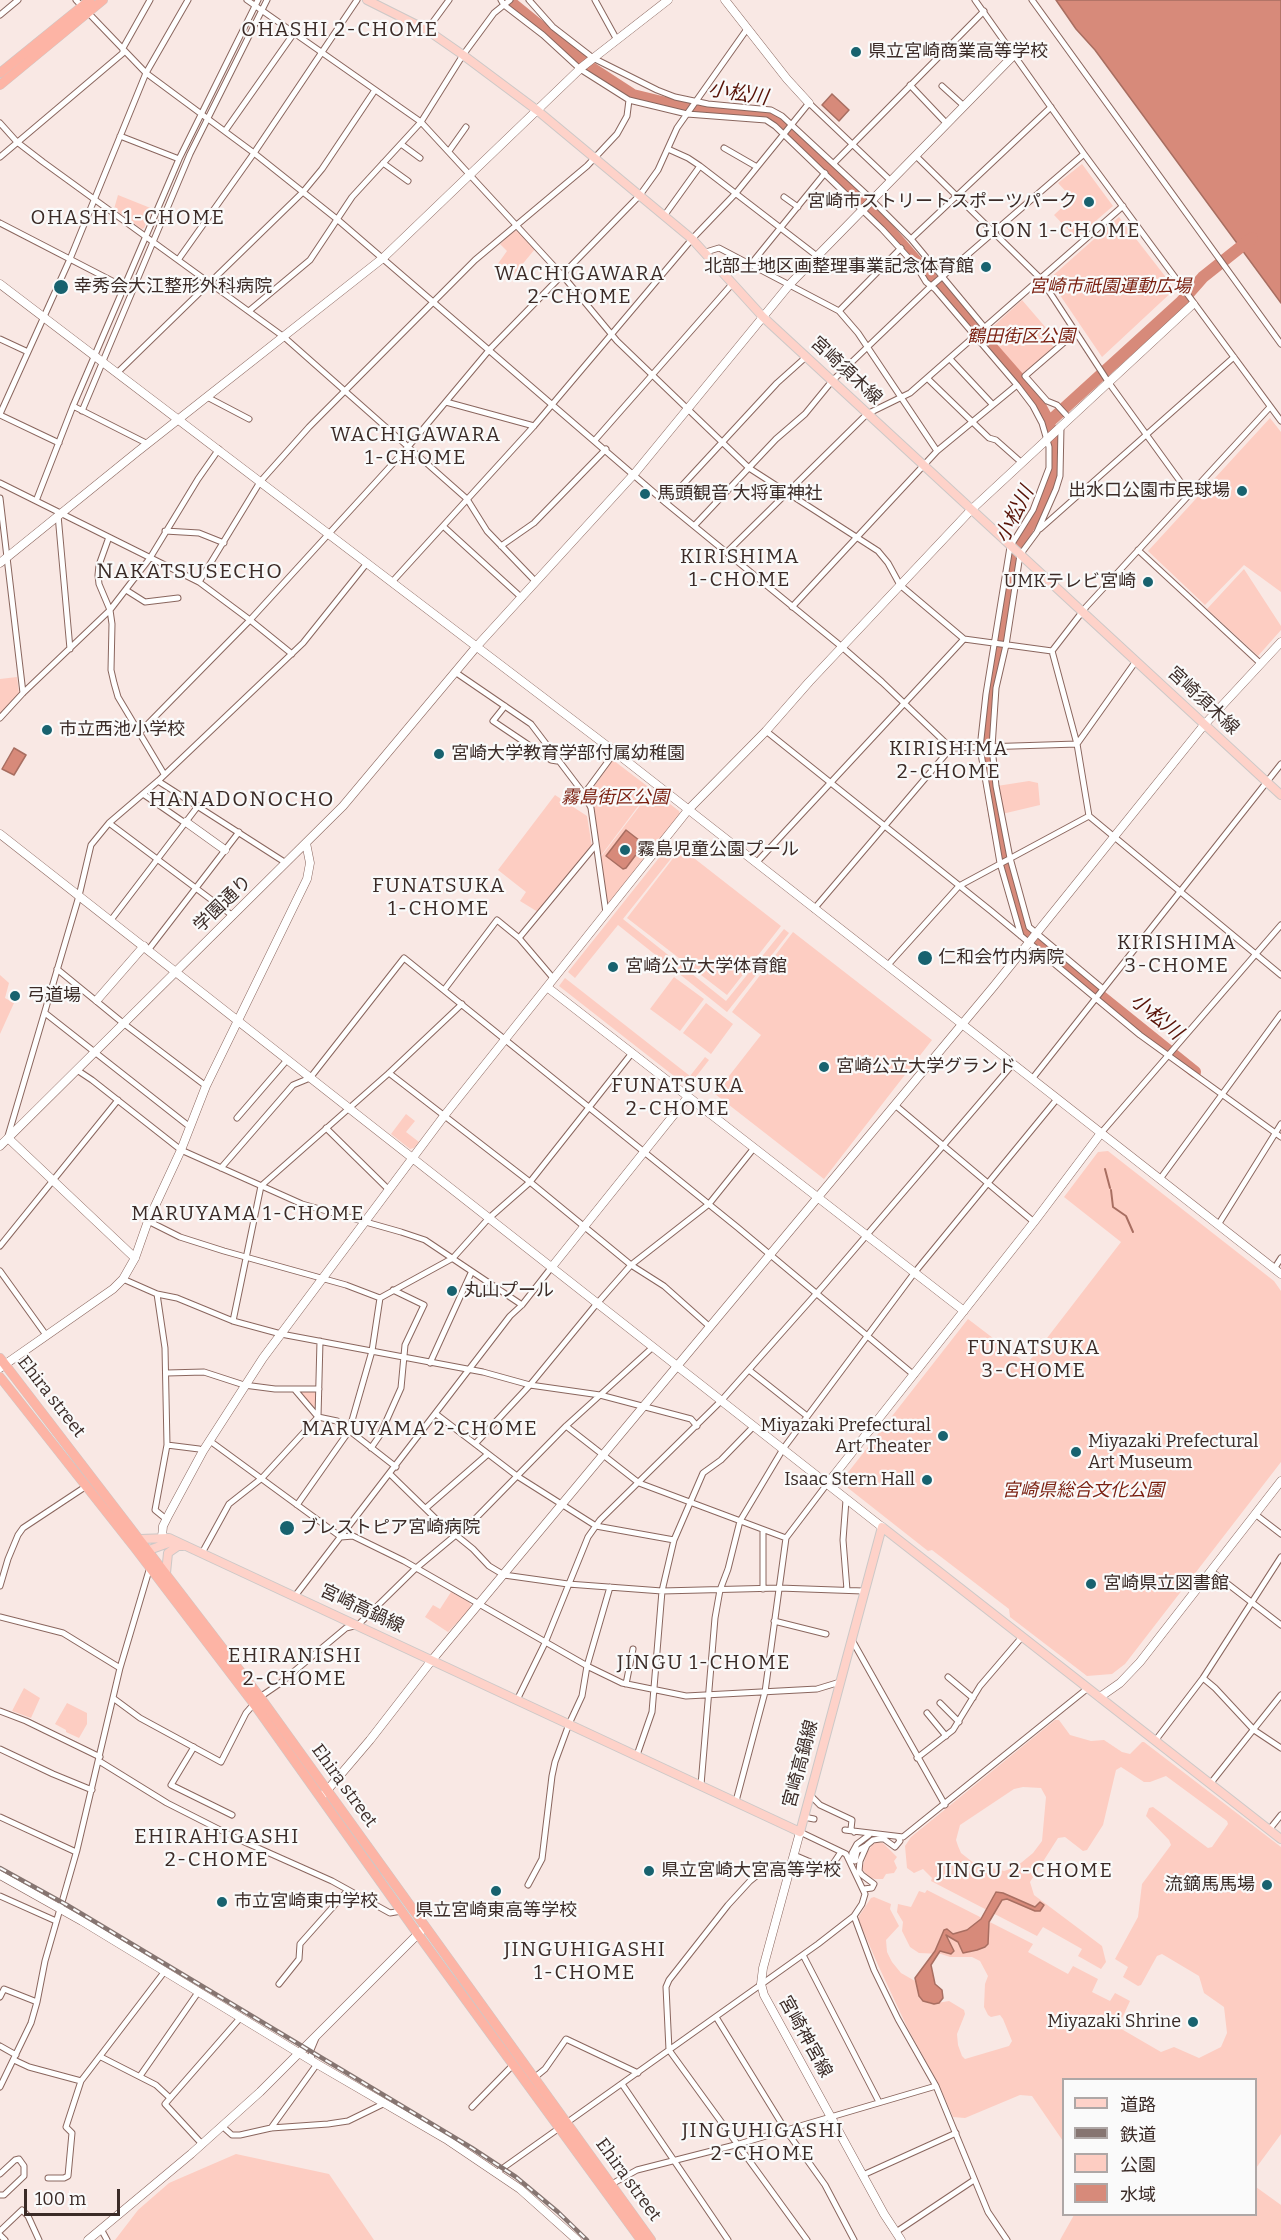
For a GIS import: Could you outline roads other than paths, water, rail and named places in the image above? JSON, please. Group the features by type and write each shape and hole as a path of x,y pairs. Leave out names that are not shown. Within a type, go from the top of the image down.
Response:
{"highway":[{"path":"0,74 84,5 103,0"},
{"path":"0,85 84,5"},
{"name":"Ehira street","path":"2,1363 138,1543 150,1567 257,1700"},
{"name":"Ehira street","path":"0,1377 85,1487 138,1543 148,1550 166,1573 421,1930 513,2065 610,2185 651,2240"},
{"name":"Ehira street","path":"324,1794 403,1911 421,1930 534,2079 563,2127 641,2240"}],"main road":[{"name":"宮崎須木線","path":"367,0 382,3 428,30 464,55 538,111 692,239 763,317 1281,795"},
{"name":"宮崎高鍋線","path":"138,1543 162,1537 187,1546 800,1832 882,1527"},
{"path":"882,1527 1281,1839"},
{"path":"148,1550 174,1541"},
{"path":"166,1573 168,1553 178,1546 187,1546"}],"street":[{"path":"0,156 123,53 123,48 150,0"},
{"path":"59,443 0,415 70,259 146,73 188,0"},
{"path":"247,0 256,3 262,10 421,122 563,276 611,333 652,376 749,468 878,551 888,563 900,585 964,639 1052,651"},
{"path":"82,411 207,118 267,0"},
{"path":"178,260 254,153 357,0"},
{"path":"428,30 449,0"},
{"path":"249,312 310,260 352,197 421,122 494,13 503,2 510,0"},
{"path":"529,0 553,27 592,59 657,90 696,102 771,110 792,125 911,239 985,328"},
{"path":"595,0 617,40"},
{"path":"725,0 787,79 809,103 891,181"},
{"path":"975,0 1084,154 1281,421"},
{"path":"1032,0 1281,344"},
{"path":"0,563 383,258 581,68 664,1"},
{"path":"0,15 13,2"},
{"path":"503,2 581,68 629,100 687,114 766,120 784,134 901,248 926,282 933,286 1033,406 1042,423 1050,457 1044,485 1033,510 1010,547 986,694 980,748 1021,936"},
{"path":"36,501 73,406 179,159 256,3"},
{"path":"84,5 146,73 254,153 338,220 666,502 842,647 951,748 1077,744"},
{"path":"834,164 984,11"},
{"path":"139,733 250,620 329,534 408,447 490,349 640,195 668,149 677,128 747,29"},
{"path":"225,131 294,33"},
{"name":"学園通り","path":"0,1146 343,806 477,646 634,473 790,284 1014,55"},
{"path":"910,85 947,124"},
{"path":"942,86 964,106"},
{"path":"117,373 303,192 322,169 375,90"},
{"path":"199,582 260,482 345,390 475,260 594,158 617,134 627,116 629,100"},
{"path":"392,582 534,426 692,239 736,193 809,103"},
{"path":"911,239 1051,107"},
{"path":"0,123 17,142 284,337 467,499 487,531 536,582"},
{"path":"449,151 466,127"},
{"path":"120,136 179,159"},
{"path":"401,144 420,158"},
{"path":"724,148 757,167"},
{"path":"668,149 700,166 817,256"},
{"path":"694,525 776,439 805,414 832,381 943,276 1084,154"},
{"path":"916,156 1041,279 1109,383 1190,495"},
{"path":"383,163 408,181"},
{"path":"664,216 700,166"},
{"path":"751,264 825,174"},
{"path":"784,197 798,207"},
{"path":"727,552 867,414 903,397 927,378 1123,206"},
{"path":"0,223 124,287"},
{"path":"706,252 719,248 839,311 869,348 937,451"},
{"path":"839,311 901,248"},
{"path":"595,440 733,283"},
{"path":"0,284 615,752 1278,1271 1281,1258"},
{"path":"162,1537 166,1519 203,1451 244,1386 281,1334 411,1158 688,810 766,731 971,510 1109,383 1192,302"},
{"path":"1069,418 1057,405 1047,401 1024,376 1076,332"},
{"path":"0,339 28,352"},
{"path":"666,502 777,383 806,357"},
{"path":"1103,989 1029,927 1005,860 992,747 996,688 1006,645 1020,555 1037,532 1234,357"},
{"path":"950,359 993,405"},
{"path":"927,378 972,422 1022,463"},
{"path":"792,607 937,451 1017,385"},
{"path":"207,397 249,419"},
{"path":"446,402 534,426"},
{"path":"73,406 148,444"},
{"path":"1052,651 1138,550 1270,406"},
{"path":"1037,532 1060,476 1059,429"},
{"path":"0,718 110,610 150,558 219,449"},
{"path":"501,546 534,523 606,449"},
{"path":"0,484 199,582 292,654"},
{"path":"0,498 23,693"},
{"path":"59,514 70,649"},
{"path":"443,526 522,598"},
{"path":"165,531 199,533 224,543"},
{"path":"109,537 98,575 99,584 110,610 111,670 114,683 118,698 164,774"},
{"path":"1138,550 1260,663"},
{"path":"135,1258 53,1178 8,1138 79,896 91,845 98,834 158,781 303,643 367,562"},
{"path":"126,590 145,602 178,598"},
{"path":"756,863 964,639"},
{"path":"324,1794 432,1660 962,1024 1204,725 1281,642"},
{"path":"1052,651 1077,744 1089,816 1281,975"},
{"path":"1077,744 1136,661"},
{"path":"455,672 531,724 584,794 591,808 606,913"},
{"path":"505,706 493,721 551,760 557,761"},
{"path":"766,731 1167,1055 1278,1135"},
{"path":"814,909 951,748"},
{"path":"584,794 615,752"},
{"path":"1032,1079 1281,764"},
{"path":"158,781 286,863"},
{"path":"143,794 225,850"},
{"path":"111,920 198,806"},
{"path":"887,966 959,886 1089,816"},
{"path":"109,824 232,916"},
{"path":"97,1000 196,888 239,832"},
{"path":"0,834 176,970 347,1109 882,1527"},
{"path":"2,1363 113,1289 123,1279 135,1258 148,1221 181,1150 206,1086 307,879 310,863 306,843"},
{"path":"519,938 595,846"},
{"path":"444,990 497,920 519,938 554,978"},
{"path":"736,1801 765,1692 786,1539 1101,1133 1281,925"},
{"path":"221,1168 293,1085 310,1078 404,958 506,1038 914,1375"},
{"path":"57,969 206,1086"},
{"path":"547,987 964,1311"},
{"path":"233,1321 261,1186 389,1073 462,1004"},
{"path":"45,1013 190,1127"},
{"path":"1160,1179 1281,1014"},
{"path":"297,1505 349,1431 372,1351 380,1298 453,1258 488,1219 530,1182 632,1053"},
{"path":"237,1118 287,1060"},
{"path":"517,1700 545,1643 588,1538 596,1526 697,1426 749,1370 1013,1064"},
{"path":"77,1070 181,1150 302,1204 425,1240 471,1273 522,1305"},
{"path":"1198,1077 1203,1070"},
{"path":"389,1073 530,1182 631,1265 664,1286 710,1327"},
{"path":"296,1596 510,1316 522,1305 688,1097"},
{"path":"701,1785 707,1695 720,1590 728,1569 740,1521 783,1449 915,1272 1057,1099"},
{"path":"0,1246 118,1100"},
{"path":"895,1105 943,1143 1034,1222"},
{"path":"1218,1225 1278,1135 1281,1125"},
{"path":"326,1128 388,1190"},
{"path":"475,1443 530,1385 631,1265 709,1204 754,1148"},
{"path":"148,1221 180,1237 346,1285 380,1298"},
{"path":"0,1271 46,1335"},
{"path":"430,1363 471,1273"},
{"path":"123,1279 157,1294 177,1298 233,1321 281,1334 470,1370 530,1385 600,1395 692,1419 697,1426"},
{"path":"371,1448 380,1435 401,1388 405,1345 424,1305 393,1290"},
{"path":"157,1294 167,1373 167,1445 155,1510 166,1519"},
{"path":"202,1553 229,1504 262,1478 318,1417 320,1341"},
{"path":"113,1698 140,1718 221,1762 246,1713 257,1700 346,1628 358,1625 415,1569 454,1534 475,1519 566,1426 653,1347"},
{"path":"749,1370 807,1416"},
{"path":"167,1373 204,1372 244,1386 295,1390 319,1389"},
{"path":"295,1390 318,1417 337,1421 396,1467"},
{"path":"436,1414 517,1476 596,1526 674,1540"},
{"path":"566,1426 639,1483 786,1539"},
{"path":"637,1755 652,1712 662,1591 674,1540 703,1473 720,1460 754,1426"},
{"path":"210,1441 341,1537 353,1536 458,1591 478,1605 587,1666 626,1684 686,1696 817,1689 840,1682"},
{"path":"167,1445 203,1451"},
{"path":"426,1508 488,1454"},
{"path":"390,1474 489,1566 504,1575 568,1584 662,1591 779,1588 863,1591"},
{"path":"1100,1697 1120,1683 1140,1662 1281,1481"},
{"path":"0,1586 23,1528 85,1487"},
{"path":"846,1500 843,1540 847,1590"},
{"path":"1256,1514 1281,1534"},
{"path":"763,1530 763,1589"},
{"path":"1155,1741 1203,1678 1281,1557"},
{"path":"0,2086 31,2023 45,1961 100,1759 120,1668 150,1567"},
{"path":"1211,1571 1281,1625"},
{"path":"528,1885 542,1859 552,1776 569,1724 582,1696 587,1666 610,1587"},
{"path":"0,1617 63,1633 120,1668"},
{"path":"774,1621 826,1634"},
{"path":"917,1758 946,1736 959,1722 980,1686 1022,1637"},
{"path":"852,1639 945,1805"},
{"path":"626,1684 633,1649"},
{"path":"948,1677 973,1698"},
{"path":"1203,1678 1254,1730 1281,1748"},
{"path":"845,1830 872,1835 904,1836 1088,1688"},
{"path":"1210,1784 1281,1695"},
{"path":"940,1702 959,1722"},
{"path":"0,1711 26,1721 100,1759 177,1808 239,1840 348,1890 390,1913 403,1911"},
{"path":"927,1713 946,1736"},
{"path":"194,1747 171,1785 232,1815"},
{"path":"0,1749 92,1790"},
{"path":"810,1795 820,1805 852,1820 851,1829 854,1832"},
{"path":"1269,1830 1281,1815"},
{"path":"0,1817 76,1852"},
{"path":"804,1817 814,1819"},
{"path":"496,2173 622,2085 854,1916 862,1904 864,1891 850,1861 843,1853 800,1832"},
{"name":"宮崎神宮線","path":"800,1832 763,1968 761,1984 764,1995 901,2240"},
{"path":"850,1861 857,1844 864,1837 872,1835"},
{"path":"864,1891 872,1888 874,1884 859,1871 860,1861 867,1845 873,1840 884,1839 895,1847 900,1841 898,1837"},
{"path":"794,1855 830,1870 843,1853"},
{"path":"791,1867 771,1864 762,1870 728,1905 669,1980 666,1987 669,2050 807,2240"},
{"path":"0,1875 446,2139 520,2189 577,2240"},
{"path":"279,1984 299,1959 300,1944 348,1890"},
{"path":"0,1896 56,1921"},
{"path":"854,1916 874,1970 898,2019 936,2086 988,2212 1007,2240"},
{"path":"88,2240 260,2092 421,1930"},
{"path":"803,1955 879,2102"},
{"path":"48,2178 68,2176 72,2133 66,2127 81,2081 165,1971"},
{"path":"0,1997 4,1989 37,2002"},
{"path":"140,2076 199,1991"},
{"path":"202,2144 165,2104 241,2017"},
{"path":"716,2017 785,2129 825,2185 854,2240"},
{"path":"315,2063 311,2050 319,2031"},
{"path":"534,2079 545,2069 566,2039 638,2073"},
{"path":"0,2046 29,2067 81,2081"},
{"path":"101,2056 156,2085 170,2098"},
{"path":"271,2128 315,2063"},
{"path":"472,2107 513,2065"},
{"path":"622,2085 728,2240"},
{"path":"610,2185 637,2169 674,2162 739,2144 936,2086"},
{"path":"222,2126 232,2135 240,2135 271,2128 328,2124 348,2121 385,2103"},
{"path":"863,2175 956,2133"},
{"path":"0,2174 15,2160 19,2160 24,2166 24,2176 4,2195 0,2195"},
{"path":"896,2232 974,2180"},
{"path":"5,2240 0,2233 22,2210 28,2216 39,2240"},
{"path":"101,2229 107,2240"}],"water":[{"path":"1056,0 1281,0 1281,303 1095,50 1076,29"},
{"path":"832,94 849,110 839,121 822,105"},
{"path":"14,748 26,755 14,775 2,769"},
{"name":"霧島児童公園プール","path":"626,830 644,844 623,869 606,856"},
{"path":"996,1892 1035,1907 1040,1902 1044,1905 1040,1911 1035,1911 1007,1899 1002,1900 989,1922 988,1944 977,1950 963,1953 958,1942 946,1935 954,1951 951,1954 940,1951 931,1965 935,1984 942,1990 943,1998 939,2003 934,2004 923,2001 919,1996 915,1978 935,1951 944,1930 947,1929 953,1934 967,1930 981,1919"}],"waterway":[{"name":"小松川","path":"508,0 590,67 633,95 670,104 766,115 783,124 869,207 1036,398 1049,422 1053,443 1053,476 1048,494 1024,535 1013,562 1002,641 990,693 986,764 998,835 1026,936 1195,1072"},
{"path":"1049,422 1181,302 1203,277 1252,238"},
{"path":"1105,1169 1110,1188"},
{"path":"1111,1190 1113,1207 1126,1216 1133,1232"}],"railway":[{"path":"0,1868 67,1905 472,2148 516,2177 587,2240"}],"place":[{"name":"県立宮崎商業高等学校","path":"856,52"},
{"name":"宮崎市ストリートスポーツパーク","path":"1089,202"},
{"name":"北部土地区画整理事業記念体育館","path":"986,267"},
{"name":"幸秀会大江整形外科病院","path":"61,287"},
{"name":"出水口公園市民球場","path":"1242,491"},
{"name":"馬頭観音 大将軍神社","path":"645,494"},
{"name":"UMKテレビ宮崎","path":"1148,582"},
{"name":"市立西池小学校","path":"47,730"},
{"name":"宮崎大学教育学部付属幼稚園","path":"439,754"},
{"name":"霧島児童公園プール","path":"625,850"},
{"name":"仁和会竹内病院","path":"925,958"},
{"name":"宮崎公立大学体育館","path":"613,967"},
{"name":"弓道場","path":"15,996"},
{"name":"宮崎公立大学グランド","path":"824,1067"},
{"name":"丸山プール","path":"452,1291"},
{"name":"Miyazaki Prefectural Art Theater","path":"943,1436"},
{"name":"Miyazaki Prefectural Art Museum","path":"1076,1452"},
{"name":"Isaac Stern Hall","path":"927,1480"},
{"name":"ブレストピア宮崎病院","path":"287,1528"},
{"name":"宮崎県立図書館","path":"1091,1584"},
{"name":"県立宮崎大宮高等学校","path":"649,1871"},
{"name":"流鏑馬馬場","path":"1267,1885"},
{"name":"県立宮崎東高等学校","path":"496,1891"},
{"name":"市立宮崎東中学校","path":"222,1902"},
{"name":"Miyazaki Shrine","path":"1193,2022"}],"district":[{"name":"OHASHI 2-CHOME","path":"340,30"},
{"name":"OHASHI 1-CHOME","path":"128,218"},
{"name":"GION 1-CHOME","path":"1058,231"},
{"name":"WACHIGAWARA 2-CHOME","path":"580,286"},
{"name":"WACHIGAWARA 1-CHOME","path":"416,446"},
{"name":"KIRISHIMA 1-CHOME","path":"740,568"},
{"name":"NAKATSUSECHO","path":"190,572"},
{"name":"KIRISHIMA 2-CHOME","path":"949,760"},
{"name":"HANADONOCHO","path":"242,800"},
{"name":"FUNATSUKA 1-CHOME","path":"439,898"},
{"name":"KIRISHIMA 3-CHOME","path":"1177,954"},
{"name":"FUNATSUKA 2-CHOME","path":"678,1098"},
{"name":"MARUYAMA 1-CHOME","path":"248,1214"},
{"name":"FUNATSUKA 3-CHOME","path":"1034,1360"},
{"name":"MARUYAMA 2-CHOME","path":"420,1429"},
{"name":"JINGU 1-CHOME","path":"704,1663"},
{"name":"EHIRANISHI 2-CHOME","path":"295,1668"},
{"name":"EHIRAHIGASHI 2-CHOME","path":"217,1848"},
{"name":"JINGU 2-CHOME","path":"1025,1871"},
{"name":"JINGUHIGASHI 1-CHOME","path":"585,1962"},
{"name":"JINGUHIGASHI 2-CHOME","path":"763,2142"}],"park label":[{"name":"宮崎市祇園運動広場","path":"1110,287"},
{"name":"鶴田街区公園","path":"1021,337"},
{"name":"霧島街区公園","path":"615,798"},
{"name":"宮崎県総合文化公園","path":"1083,1491"}]}
